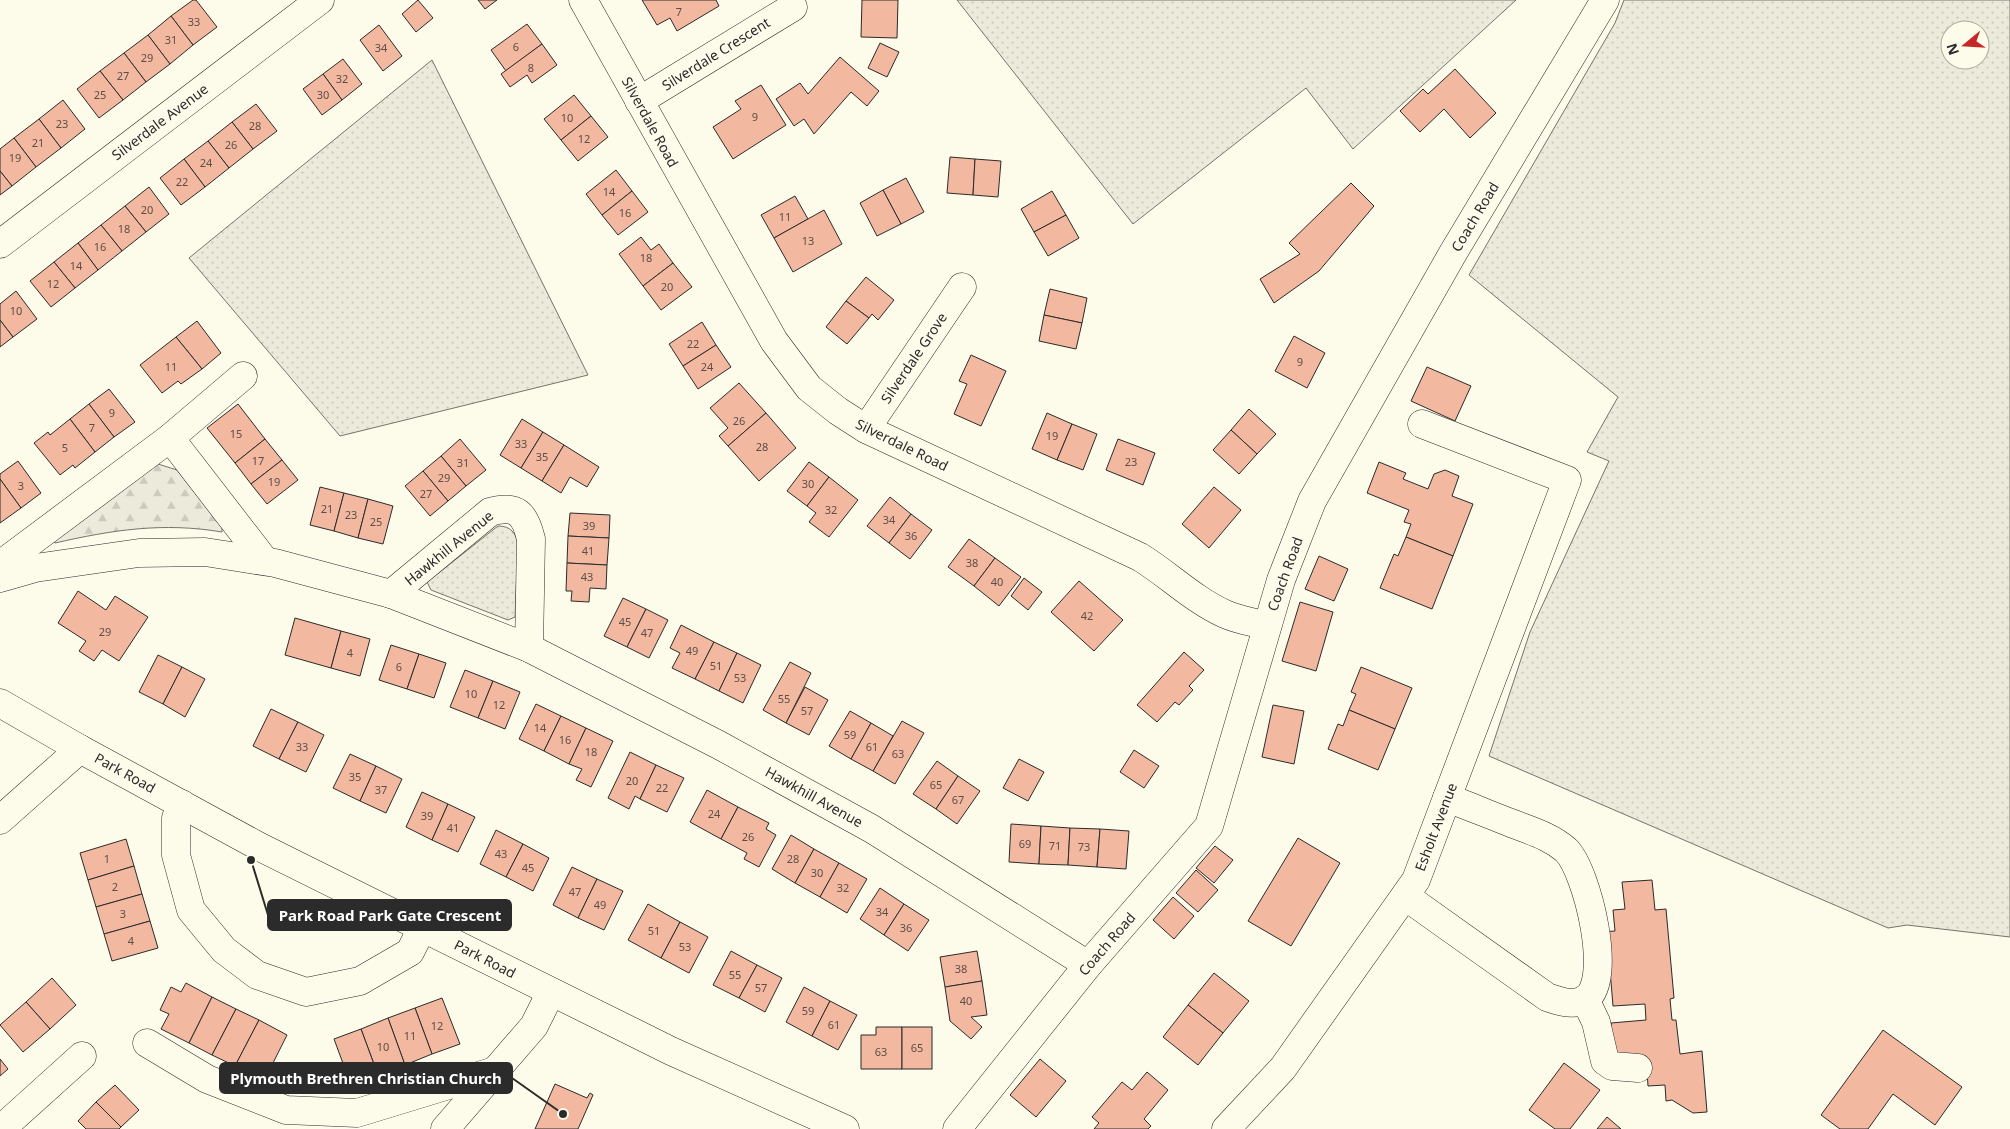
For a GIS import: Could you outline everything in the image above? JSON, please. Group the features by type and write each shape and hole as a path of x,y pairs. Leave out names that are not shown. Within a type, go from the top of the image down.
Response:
{"street":[{"name":"Silverdale Avenue","path":"0,244 320,0"},
{"name":"Silverdale Road","path":"583,0 774,341 809,388 838,411 866,429 1140,557 1207,604 1226,614 1267,626"},
{"name":"Coach Road","path":"957,1129 1088,965 1209,826 1281,580 1312,501 1453,253 1605,0"},
{"name":"Silverdale Crescent","path":"639,101 793,7"},
{"name":"Silverdale Grove","path":"866,429 962,287"},
{"path":"0,564 170,438 242,376"},
{"name":"Esholt Avenue","path":"1226,1129 1283,1068 1416,880 1567,480 1422,424"},
{"path":"170,438 265,562"},
{"name":"Hawkhill Avenue","path":"391,594 490,512 504,508 517,511 527,522 531,539 529,648"},
{"name":"Hawkhill Avenue","path":"0,578 35,568 139,553 205,552 265,562 391,594 529,648 719,745 872,829 1088,965"},
{"name":"Park Road","path":"0,702 80,749 260,847 671,1052 845,1129"},
{"path":"0,820 80,749"},
{"path":"1405,896 1547,997 1567,1002 1585,1000 1593,990 1598,976 1596,942 1586,888 1578,868 1567,852 1551,838 1447,798"},
{"path":"182,804 176,818 176,855 191,910 224,950 257,975 306,992 360,981 410,952 422,928"},
{"path":"445,1129 498,1070 534,1026 551,992"},
{"path":"1585,1000 1596,1022 1605,1060 1612,1066 1638,1068"},
{"path":"147,1043 207,1079 286,1110 357,1113 498,1070"},
{"path":"1,1129 82,1056"}],"green space":[{"path":"957,0 1516,0 1353,149 1306,88 1133,224"},
{"path":"1624,0 2010,0 2010,937 1907,925 1888,928 1489,756 1530,632 1609,461 1587,452 1618,397 1469,275 1615,23"},
{"path":"432,60 588,375 340,436 189,258"},
{"path":"158,464 177,470 222,527 222,532 179,528 138,529 97,534 55,543 53,540 142,469"},
{"path":"498,526 510,529 516,537 518,545 515,617 508,620 431,590 427,582"}],"building":[{"path":"193,0 196,0 217,27 193,45 171,16"},
{"path":"418,0 433,18 416,32 402,14"},
{"path":"478,0 497,0 485,9"},
{"path":"642,0 716,0 719,6 677,31 670,18 657,25"},
{"path":"862,0 898,0 897,38 861,37"},
{"path":"171,16 193,45 170,64 148,35"},
{"path":"527,24 542,44 506,71 491,50"},
{"path":"379,25 402,56 383,71 360,40"},
{"path":"148,35 170,64 146,82 124,53"},
{"path":"880,43 899,52 887,77 868,68"},
{"path":"542,44 557,65 532,83 527,75 510,87 501,74"},
{"path":"124,53 146,82 123,100 100,71"},
{"path":"840,57 879,91 867,106 851,92 814,134 804,119 794,126 776,99 800,83 808,94"},
{"path":"343,59 362,84 342,100 323,74"},
{"path":"1455,69 1496,113 1470,138 1444,109 1420,132 1400,111 1423,89 1428,94"},
{"path":"100,71 123,100 99,118 77,89"},
{"path":"323,74 342,100 322,115 303,89"},
{"path":"761,85 786,125 733,159 713,127 741,109 735,101"},
{"path":"574,95 591,116 561,140 544,119"},
{"path":"63,100 85,129 61,148 39,119"},
{"path":"256,104 277,131 253,149 232,122"},
{"path":"591,116 608,137 578,161 561,140"},
{"path":"39,119 61,148 36,167 14,138"},
{"path":"232,122 253,149 229,168 208,141"},
{"path":"14,138 36,167 12,186 0,171 0,149"},
{"path":"208,141 229,168 205,187 184,159"},
{"path":"950,157 975,159 973,195 947,193"},
{"path":"184,159 205,187 181,205 160,178"},
{"path":"975,159 1001,161 998,197 973,195"},
{"path":"616,170 632,191 602,215 586,194"},
{"path":"0,171 12,186 0,195"},
{"path":"906,178 924,212 901,224 883,190"},
{"path":"1351,183 1374,206 1319,271 1274,303 1260,279 1300,254 1289,243"},
{"path":"149,187 169,214 146,232 125,206"},
{"path":"883,190 901,224 877,236 860,203"},
{"path":"632,191 648,212 618,235 602,215"},
{"path":"1052,191 1066,215 1034,232 1021,209"},
{"path":"795,196 808,219 774,238 761,215"},
{"path":"125,206 146,232 122,251 101,225"},
{"path":"824,210 842,244 793,272 774,238"},
{"path":"1066,215 1079,238 1048,256 1034,232"},
{"path":"101,225 122,251 98,270 78,243"},
{"path":"641,237 651,250 659,244 673,263 643,286 619,254"},
{"path":"78,243 98,270 75,288 54,262"},
{"path":"54,262 75,288 51,307 30,281"},
{"path":"673,263 692,287 661,310 643,286"},
{"path":"866,277 894,300 878,320 872,314 869,318 846,301"},
{"path":"1050,289 1087,298 1082,323 1044,315"},
{"path":"16,291 37,319 13,337 0,320 0,304"},
{"path":"846,301 869,318 847,344 826,327"},
{"path":"1044,315 1082,323 1076,349 1039,341"},
{"path":"0,320 13,337 0,347"},
{"path":"197,321 221,353 202,369 176,337"},
{"path":"702,322 716,345 683,366 669,344"},
{"path":"1294,336 1325,353 1307,388 1275,371"},
{"path":"176,337 202,369 181,384 178,381 162,393 140,365"},
{"path":"716,345 731,367 698,389 683,366"},
{"path":"971,355 1006,371 981,426 954,414 967,384 959,381"},
{"path":"1427,367 1471,386 1455,421 1411,401"},
{"path":"739,383 766,413 728,446 719,436 728,428 710,408"},
{"path":"109,389 135,422 114,437 89,404"},
{"path":"89,404 114,437 95,452 70,419"},
{"path":"238,404 265,439 235,463 207,428"},
{"path":"1249,409 1276,434 1257,454 1231,430"},
{"path":"766,413 796,448 759,481 728,446"},
{"path":"1047,413 1072,424 1057,460 1032,449"},
{"path":"70,419 95,452 75,468 73,465 60,475 34,443 48,432 50,435"},
{"path":"522,419 543,432 521,468 500,455"},
{"path":"1072,424 1097,434 1083,470 1057,460"},
{"path":"1231,430 1257,454 1239,474 1213,450"},
{"path":"543,432 564,445 542,481 521,468"},
{"path":"265,439 282,460 251,484 235,463"},
{"path":"460,439 486,470 466,486 441,456"},
{"path":"1118,439 1155,453 1143,485 1106,470"},
{"path":"564,445 599,467 587,487 570,477 561,493 542,481"},
{"path":"441,456 466,486 448,501 423,471"},
{"path":"282,460 298,480 267,504 251,484"},
{"path":"18,461 41,493 21,508 0,479 0,474"},
{"path":"809,462 829,477 807,506 787,491"},
{"path":"1379,462 1406,473 1403,479 1428,489 1434,474 1445,470 1459,476 1452,496 1473,504 1453,556 1406,537 1411,524 1404,522 1409,510 1367,493"},
{"path":"423,471 448,501 430,516 405,486"},
{"path":"829,477 858,500 829,537 809,522 816,513 807,506"},
{"path":"0,479 21,508 0,523"},
{"path":"320,487 344,493 334,531 310,525"},
{"path":"1214,487 1241,510 1209,548 1182,524"},
{"path":"344,493 368,499 358,538 334,531"},
{"path":"890,497 911,514 889,543 867,526"},
{"path":"368,499 393,506 383,544 358,538"},
{"path":"570,513 610,515 609,538 568,536"},
{"path":"911,514 932,530 910,559 889,543"},
{"path":"568,536 609,538 607,565 567,563"},
{"path":"1406,537 1453,556 1432,609 1380,588 1394,554 1398,556"},
{"path":"969,539 995,558 974,586 948,567"},
{"path":"1319,556 1348,569 1334,601 1305,589"},
{"path":"995,558 1021,577 999,606 974,586"},
{"path":"567,563 607,565 606,589 590,588 589,602 571,601 572,591 566,591"},
{"path":"1024,578 1042,592 1028,610 1011,596"},
{"path":"1079,581 1123,620 1094,651 1051,612"},
{"path":"78,591 106,610 115,596 148,617 119,661 102,650 94,661 79,651 86,641 58,623"},
{"path":"623,598 646,609 627,647 604,636"},
{"path":"1300,602 1333,612 1316,671 1282,661"},
{"path":"646,609 668,620 649,658 627,647"},
{"path":"295,618 341,631 331,668 285,655"},
{"path":"681,625 714,642 695,679 672,668 680,653 670,648"},
{"path":"341,631 370,639 360,676 331,668"},
{"path":"714,642 737,653 719,691 695,679"},
{"path":"391,645 419,654 407,689 379,680"},
{"path":"1184,652 1204,670 1189,686 1193,690 1179,705 1175,702 1157,722 1137,705"},
{"path":"737,653 761,665 743,703 719,691"},
{"path":"419,654 446,663 434,698 407,689"},
{"path":"158,655 182,667 163,704 139,692"},
{"path":"790,662 811,673 786,723 763,710"},
{"path":"182,667 205,679 185,717 163,704"},
{"path":"1361,667 1412,688 1395,729 1349,710 1356,694 1351,692"},
{"path":"465,670 493,681 478,718 450,707"},
{"path":"493,681 520,692 505,729 478,718"},
{"path":"805,687 828,700 809,735 786,723"},
{"path":"536,704 561,716 544,751 519,739"},
{"path":"1273,705 1304,711 1294,764 1262,757"},
{"path":"271,709 298,722 279,759 253,746"},
{"path":"1349,710 1395,729 1378,770 1328,749 1338,724 1343,726"},
{"path":"850,711 871,723 851,759 829,746"},
{"path":"561,716 586,728 569,764 544,751"},
{"path":"902,721 924,733 895,784 873,771"},
{"path":"298,722 324,735 306,772 279,759"},
{"path":"871,723 893,736 873,771 851,759"},
{"path":"586,728 613,741 591,787 576,780 582,769 569,764"},
{"path":"1134,750 1159,766 1144,788 1120,772"},
{"path":"630,752 656,765 640,799 635,796 629,809 608,798"},
{"path":"350,754 376,766 360,801 333,788"},
{"path":"1019,759 1044,772 1028,801 1003,788"},
{"path":"937,761 958,776 936,809 913,794"},
{"path":"656,765 684,778 667,812 640,799"},
{"path":"376,766 402,779 386,813 360,801"},
{"path":"958,776 980,791 957,824 936,809"},
{"path":"707,790 738,807 721,839 690,822"},
{"path":"422,792 448,804 432,840 406,827"},
{"path":"448,804 475,817 458,852 432,840"},
{"path":"738,807 769,823 766,829 776,835 759,867 744,859 747,853 721,839"},
{"path":"1011,824 1041,826 1039,864 1009,862"},
{"path":"1041,826 1070,828 1068,865 1039,864"},
{"path":"1070,828 1100,829 1097,867 1068,865"},
{"path":"1100,829 1129,831 1126,869 1097,867"},
{"path":"496,830 523,844 506,877 480,864"},
{"path":"791,835 814,849 795,883 772,869"},
{"path":"1298,838 1340,863 1291,946 1248,921"},
{"path":"126,839 134,866 88,880 80,853"},
{"path":"523,844 549,858 533,891 506,877"},
{"path":"1215,846 1233,860 1214,883 1196,868"},
{"path":"814,849 839,863 820,897 795,883"},
{"path":"839,863 867,879 847,913 820,897"},
{"path":"134,866 142,894 96,907 88,880"},
{"path":"572,867 597,879 578,918 553,905"},
{"path":"1196,870 1218,890 1198,912 1176,893"},
{"path":"597,879 623,891 604,930 578,918"},
{"path":"1652,880 1655,910 1666,909 1674,998 1670,999 1672,1020 1676,1020 1680,1054 1702,1051 1707,1112 1693,1113 1672,1100 1666,1101 1665,1085 1648,1086 1646,1056 1614,1059 1611,1023 1646,1020 1645,1004 1613,1006 1610,970 1601,932 1615,931 1613,910 1625,909 1622,882"},
{"path":"880,888 904,904 884,935 860,919"},
{"path":"142,894 150,921 104,934 96,907"},
{"path":"1173,897 1194,916 1174,939 1153,920"},
{"path":"648,904 680,922 661,958 628,940"},
{"path":"904,904 929,920 908,951 884,935"},
{"path":"150,921 158,948 112,961 104,934"},
{"path":"680,922 708,937 689,973 661,958"},
{"path":"731,951 757,965 739,998 713,985"},
{"path":"977,951 982,981 945,987 940,957"},
{"path":"757,965 782,978 765,1012 739,998"},
{"path":"1214,973 1249,1001 1223,1033 1188,1005"},
{"path":"52,978 76,1005 50,1029 26,1002"},
{"path":"982,981 987,1015 971,1017 982,1027 971,1039 950,1021 945,987"},
{"path":"186,983 212,997 189,1043 161,1029 169,1014 160,1010 171,987 181,992"},
{"path":"804,987 830,1001 812,1036 786,1022"},
{"path":"212,997 236,1009 212,1055 189,1043"},
{"path":"442,998 460,1044 432,1054 415,1008"},
{"path":"830,1001 857,1015 838,1050 812,1036"},
{"path":"26,1002 50,1029 23,1052 0,1025"},
{"path":"1188,1005 1223,1033 1198,1065 1163,1037"},
{"path":"415,1008 432,1054 405,1065 388,1018"},
{"path":"236,1009 259,1020 235,1066 212,1055"},
{"path":"388,1018 405,1065 378,1075 361,1029"},
{"path":"259,1020 287,1035 264,1081 235,1066"},
{"path":"876,1027 902,1027 902,1069 861,1069 861,1035 876,1035"},
{"path":"902,1027 932,1027 932,1069 902,1069"},
{"path":"361,1029 378,1075 351,1085 334,1039"},
{"path":"1883,1030 1962,1087 1935,1125 1893,1094 1868,1129 1840,1129 1821,1115"},
{"path":"0,1059 8,1069 0,1076"},
{"path":"1040,1059 1066,1081 1036,1117 1010,1095"},
{"path":"1564,1063 1600,1090 1570,1129 1555,1129 1529,1110"},
{"path":"1147,1072 1168,1090 1144,1119 1151,1126 1148,1129 1094,1129 1099,1123 1092,1117 1122,1082 1132,1090"},
{"path":"555,1084 587,1098 590,1093 593,1095 578,1129 535,1129"},
{"path":"115,1085 139,1110 121,1127 96,1102"},
{"path":"96,1102 121,1127 119,1129 86,1129 78,1121"},
{"path":"1607,1117 1621,1129 1597,1129"}],"place":[{"name":"Park Road Park Gate Crescent","path":"251,860"},
{"name":"Plymouth Brethren Christian Church","path":"563,1114"}]}
